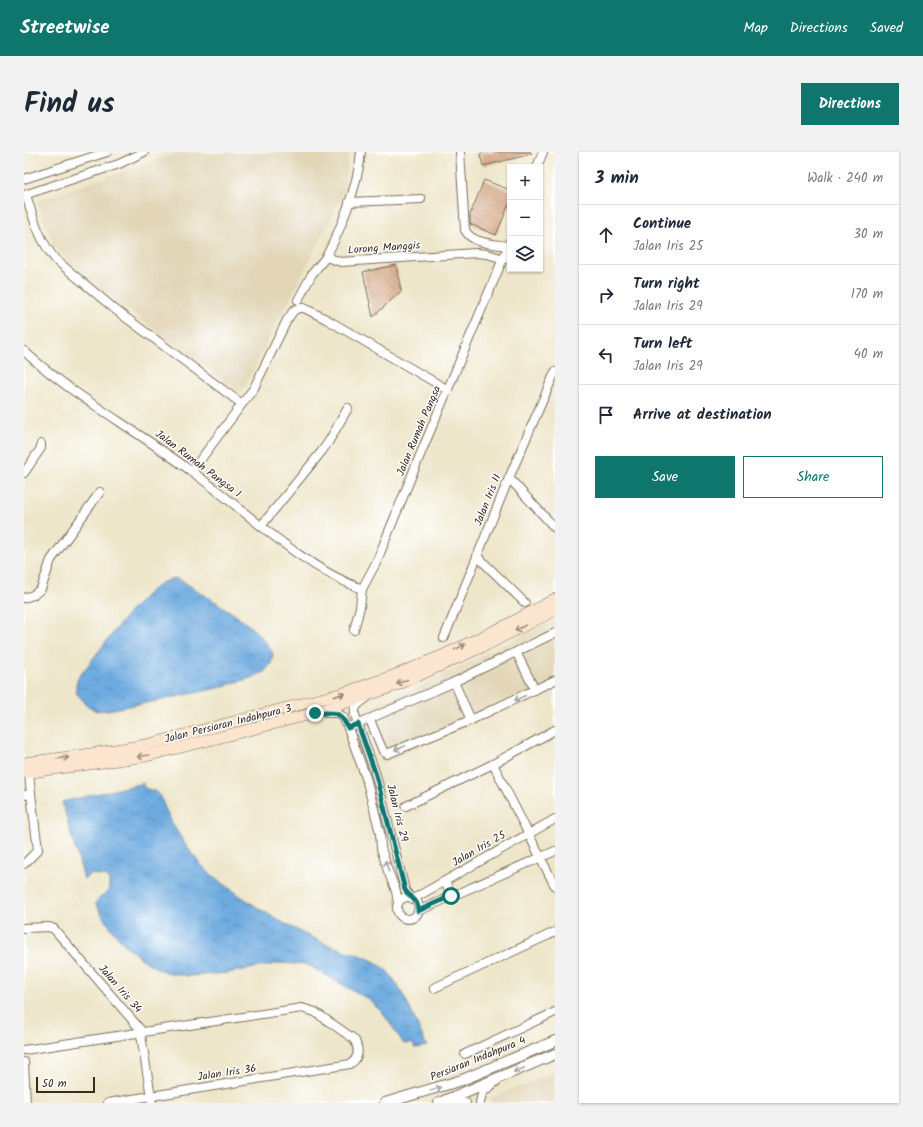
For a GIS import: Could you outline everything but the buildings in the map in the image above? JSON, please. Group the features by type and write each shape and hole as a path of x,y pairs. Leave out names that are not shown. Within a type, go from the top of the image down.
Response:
{"main road":[{"name":"Jalan Persiaran Indahpura 3","path":"26,770 84,755 146,745 347,692 393,676 444,655 507,625 555,599"},
{"name":"Jalan Persiaran Indahpura 3","path":"26,770 146,756 315,713 396,685 486,645 555,610"}],"street":[{"path":"24,179 107,152"},
{"name":"Lorong Manggis","path":"361,152 358,170 349,202 326,257 341,262 476,253 504,259"},
{"path":"460,152 465,230 467,234 477,240 507,244"},
{"path":"538,164 543,152"},
{"path":"138,153 119,164 25,195 34,220 49,252 56,260 117,311 242,404"},
{"path":"349,202 421,199"},
{"name":"Jalan Rumah Pangsa","path":"354,630 360,607 362,589 376,563 507,250"},
{"path":"298,300 312,274 326,257"},
{"path":"192,471 254,388 287,320 294,310 300,308 304,308 326,319 448,390"},
{"name":"Jalan Rumah Pangsa 1","path":"24,351 45,370 192,471 304,558 345,582 362,589"},
{"name":"Jalan Iris 11","path":"444,638 509,478 555,372"},
{"path":"261,526 322,451 348,408"},
{"path":"24,473 41,448 41,444"},
{"path":"509,478 555,528"},
{"path":"24,598 33,595 41,589 51,560 100,492"},
{"path":"477,556 525,603"},
{"path":"348,728 370,720 454,682 555,633"},
{"path":"516,652 535,690"},
{"path":"370,720 385,754 472,720 555,680"},
{"path":"454,682 472,720"},
{"name":"Jalan Iris 29","path":"371,694 356,706 354,711 376,775 405,890 412,898"},
{"name":"Jalan Iris 29","path":"315,713 338,713 343,717 348,728 366,778 380,833 381,848 396,891 398,903"},
{"path":"406,806 493,764 555,730"},
{"path":"493,764 555,886"},
{"path":"24,864 38,850 27,794 26,770"},
{"name":"Jalan Iris 25","path":"412,898 555,819"},
{"path":"418,911 417,903 412,898 405,898 398,903 397,910 400,916 410,918 416,915 418,911 555,851"},
{"path":"445,881 451,896"},
{"name":"Jalan Iris 34","path":"24,928 49,927 54,929 140,1029 152,1100"},
{"path":"434,988 555,932"},
{"name":"Jalan Iris 36","path":"108,1103 152,1100 350,1064 354,1062 358,1053 354,1039 315,1012 305,1008 141,1033"},
{"path":"465,1054 555,1012"},
{"path":"24,1050 141,1033"},
{"name":"Persiaran Indahpura 4","path":"385,1103 462,1080 555,1041"},
{"path":"442,1102 555,1054"},
{"path":"24,1062 26,1103"},
{"path":"480,1103 482,1092 504,1076"},
{"path":"442,1102 460,1101 466,1103"}],"shaded area":[{"path":"179,152 349,152 345,191 241,394 83,277 54,247 37,201"},
{"path":"555,618 555,685 480,721 382,763 364,710 409,691"},
{"path":"555,1072 555,1103 492,1103 491,1098"}],"water":[{"path":"175,578 181,580 219,604 246,623 267,644 273,654 271,664 264,672 253,677 218,688 157,701 96,711 87,705 76,693 78,678 130,611 148,593 163,582"},
{"path":"143,783 144,788 154,791 160,795 168,816 186,846 213,876 262,910 286,924 324,943 371,960 385,969 403,995 427,1046 415,1048 412,1043 404,1044 383,1013 368,999 308,965 281,963 227,973 189,976 165,972 147,963 125,945 110,927 95,903 109,889 109,881 106,876 91,874 84,879 62,802"}],"route":[{"path":"315,713 338,713 343,717 348,728 358,724 376,775 405,890 410,897 416,900 418,911 451,896"}]}
